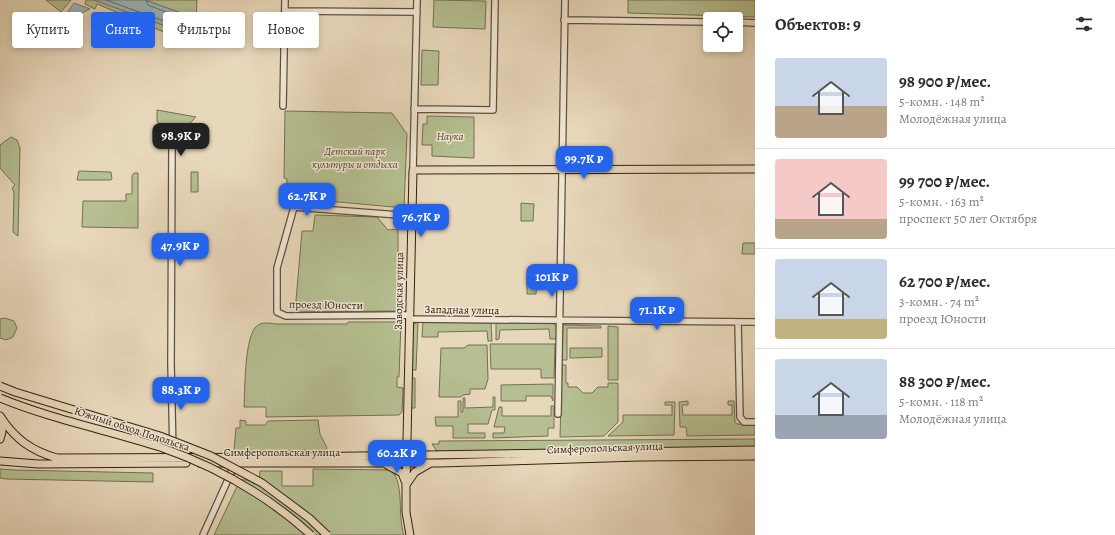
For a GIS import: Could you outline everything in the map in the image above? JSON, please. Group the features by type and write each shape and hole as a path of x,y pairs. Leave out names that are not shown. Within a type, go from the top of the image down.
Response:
{"main road":[{"path":"413,170 563,171 755,169"},
{"name":"Заводская улица","path":"410,535 406,512 406,485 413,170"},
{"name":"Южный обход Подольска","path":"0,386 15,392 160,436 211,456 262,483 309,518 327,535"},
{"name":"Южный обход Подольска","path":"0,398 161,448 207,467 257,493 311,535"},
{"path":"0,417 2,432 0,439"},
{"name":"Симферопольская улица","path":"0,417 19,440 28,447 41,454 57,458 233,463 370,463 407,459 439,463 755,456"},
{"name":"Симферопольская улица","path":"0,461 38,464 407,459 755,450"},
{"path":"370,463 392,466 397,469 402,473 406,485"},
{"path":"406,485 415,472 425,465 439,463"}],"street":[{"path":"283,106 285,0"},
{"name":"Заводская улица","path":"413,170 417,0"},
{"path":"414,109 493,110 495,0"},
{"path":"558,414 565,0"},
{"path":"285,11 416,12"},
{"path":"564,20 703,22"},
{"path":"743,22 755,23"},
{"path":"172,144 171,364 173,461"},
{"name":"проезд Юности","path":"409,317 286,316 277,312 278,268 294,207 412,216"},
{"name":"Западная улица","path":"409,317 560,321 755,322"},
{"path":"738,322 740,417 744,422 755,422"},
{"path":"204,535 231,473 233,463"}],"green space":[{"path":"46,0 71,0 61,12"},
{"path":"86,0 94,0 127,12 116,12 97,4 95,9 85,4"},
{"path":"145,0 197,0 196,12 178,12"},
{"path":"434,0 486,1 485,29 433,27"},
{"path":"628,0 755,0 755,17 743,17 743,12 703,12 703,15 628,13"},
{"path":"155,22 163,25 163,32 155,28"},
{"path":"422,50 439,51 438,85 421,85"},
{"path":"157,110 196,117 175,138 167,137 157,121"},
{"name":"Детский парк культуры и отдыха","path":"285,111 392,113 407,134 404,208 317,200 317,190 305,190 304,199 286,198 287,179 284,178"},
{"name":"Наука","path":"427,116 474,117 474,158 432,156 432,145 422,145 423,124 427,124"},
{"path":"11,137 17,140 20,148 18,236 13,232 14,192 12,188 15,185 0,168 0,145"},
{"path":"79,171 111,172 112,179 77,180"},
{"path":"191,172 198,172 198,192 191,192"},
{"path":"134,173 138,173 138,228 82,227 83,201 126,201 126,194 132,194 132,176"},
{"path":"521,203 534,204 533,221 521,221"},
{"path":"315,215 377,217 388,230 398,229 398,311 295,312 302,231 313,231"},
{"path":"743,243 755,243 755,254 742,254"},
{"path":"527,274 537,274 536,294 527,294"},
{"path":"5,318 14,321 17,328 13,337 6,340 0,338 0,319"},
{"path":"348,322 401,322 399,377 397,377 397,387 403,388 402,412 399,415 266,417 266,407 244,407 246,363 250,339 253,330 258,325 262,323 347,324"},
{"path":"418,322 416,370 412,370 413,325"},
{"path":"423,322 491,323 492,341 488,341 487,331 438,332 438,337 422,337"},
{"path":"496,323 553,323 557,327 556,339 550,339 549,329 500,330 499,339 496,340"},
{"path":"563,325 601,326 601,328 567,328 567,360 562,360"},
{"path":"608,326 618,327 618,380 608,380"},
{"path":"490,344 555,344 554,378 541,378 541,369 491,369"},
{"path":"468,345 487,345 488,379 485,389 470,389 470,394 463,395 461,397 439,397 441,348 464,348"},
{"path":"570,348 602,348 602,357 570,358"},
{"path":"562,365 566,365 566,383 568,383 568,387 577,387 583,393 592,393 598,387 608,387 608,383 618,383 618,422 604,436 560,437"},
{"path":"411,378 415,378 415,408 411,408"},
{"path":"553,384 553,401 551,396 526,396 526,401 501,401 501,385"},
{"path":"493,397 495,397 495,410 492,410 488,424 468,424 468,433 485,433 485,438 453,438 453,426 436,426 435,417 458,417 458,401 461,401 461,412 463,412 463,398 465,398 465,408 493,407"},
{"path":"688,401 688,405 682,405 683,415 732,415 732,405 728,405 728,401 734,401 735,422 737,424 755,425 755,435 687,436 686,427 680,427 679,402"},
{"path":"665,402 675,402 674,435 608,436 623,422 623,415 672,415 672,405 665,405"},
{"path":"551,406 554,406 554,428 548,428 548,436 493,438 493,433 504,433 505,427 494,427 499,407 502,407 502,416 551,416"},
{"path":"240,420 246,421 246,425 265,425 268,421 318,420 320,434 327,448 326,450 234,451 236,428 240,428"},
{"path":"755,439 755,448 440,452 436,450 432,444 439,444 439,441"},
{"path":"0,469 153,473 153,482 6,479 0,478"},
{"path":"313,469 391,470 398,483 404,535 214,535 240,480 259,480 260,471 282,471 282,486 313,486"}],"water":[{"path":"94,0 145,0 178,12 163,12 163,25 155,22 155,12 127,12"},
{"path":"74,3 90,9 83,12 68,11"}]}
